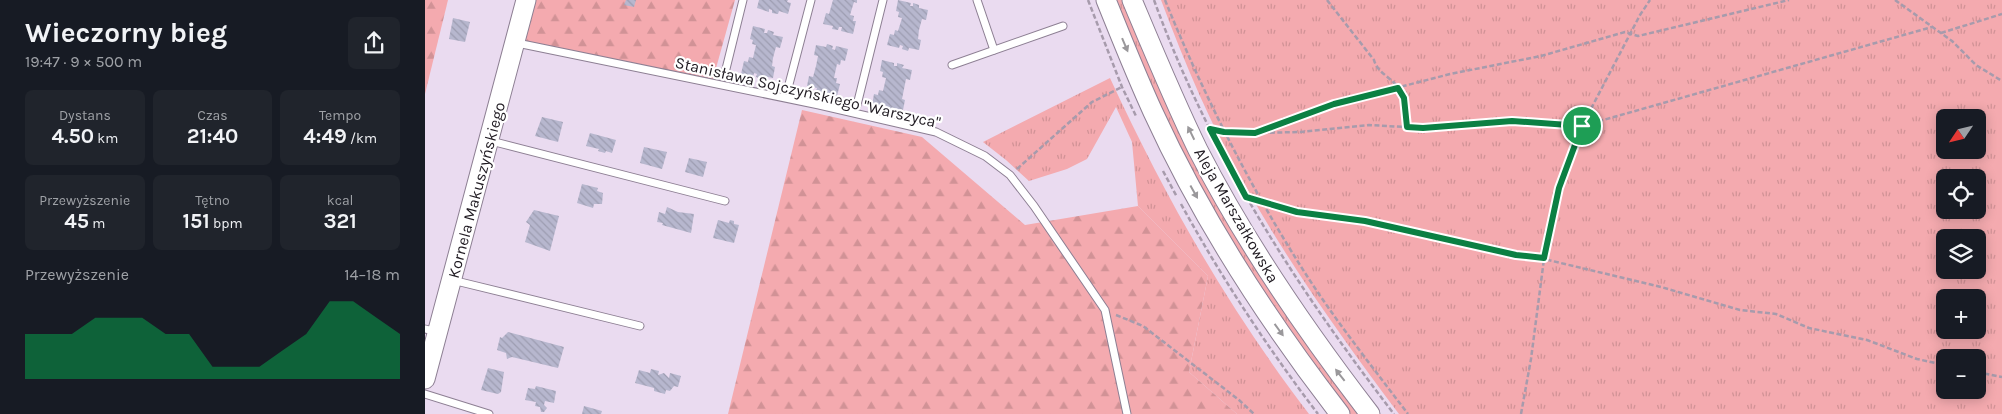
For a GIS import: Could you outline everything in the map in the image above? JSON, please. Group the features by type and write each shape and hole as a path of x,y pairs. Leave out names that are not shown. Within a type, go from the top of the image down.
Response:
{"main road":[{"name":"Kornela Makuszyńskiego","path":"425,379 431,331 452,280 526,0"},
{"name":"Aleja Marszałkowska","path":"1106,0 1153,112 1182,171 1234,262 1271,320 1340,414"},
{"name":"Aleja Marszałkowska","path":"1132,0 1175,102 1228,204 1279,288 1333,366 1370,414"}],"lane":[{"path":"724,77 743,0"},
{"path":"788,88 811,0"},
{"path":"857,105 883,0"},
{"path":"977,0 994,50"},
{"path":"951,65 1063,26"},
{"name":"Stanisława Sojczyńskiego \"Warszyca\"","path":"514,42 819,105 936,132 985,156 1010,175 1034,206 1105,310"},
{"path":"489,140 725,201"},
{"path":"452,280 640,326"},
{"path":"1105,310 1127,414"},
{"path":"425,394 489,414"}],"path":[{"path":"1154,0 1178,60 1210,129 1246,197 1302,288 1394,414"},
{"path":"1165,0 1183,45 1224,132 1262,202 1307,276 1408,414"},
{"path":"1327,0 1374,60 1376,67 1398,88 1404,98 1407,127"},
{"path":"1521,414 1531,359 1544,258 1559,188 1582,126 1650,0"},
{"path":"1255,133 1334,104 1450,74 1541,56 1625,32 1638,36 1789,0"},
{"path":"1895,0 1941,34 1976,65 2002,81"},
{"path":"1941,34 2002,14"},
{"path":"1210,129 1224,132 1301,132 1369,125 1423,128 1512,121 1582,126 1932,27"},
{"path":"1010,175 1092,102 1122,87"},
{"path":"1246,197 1297,212 1365,221 1516,255 1544,258 1661,287 1740,310 1776,314 1809,328 1867,340 1917,360 1936,363"},
{"path":"1105,310 1143,326 1239,400 1254,414"},
{"path":"1986,374 2002,377"}],"green space":[{"path":"425,0 448,0 425,94"},
{"path":"536,0 735,0 713,79 524,41"},
{"path":"1113,0 1125,0 1154,72 1361,414 1348,414 1245,267 1158,109"},
{"path":"1161,0 2002,0 2002,414 1399,414 1319,303 1263,217 1210,119 1189,72"},
{"path":"1110,78 1153,167 1200,252 1252,334 1309,414 1237,414 1189,372 1208,276 1138,206 1132,142 1116,107 1087,159 1067,169 1029,181 983,142"},
{"path":"802,110 922,137 1025,225 1138,206 1208,276 1189,372 1237,414 728,414"}],"building":[{"path":"626,0 636,0 634,7 624,5"},
{"path":"759,0 788,0 787,2 791,3 788,14 779,11 778,14 772,13 772,10 769,9 769,12 757,8"},
{"path":"833,0 857,0 857,3 854,2 850,15 854,16 853,21 856,21 853,34 841,31 842,27 839,27 838,30 832,29 833,26 823,24 826,13 829,14"},
{"path":"898,0 911,3 910,6 913,6 913,3 919,5 919,8 928,10 926,20 922,19 919,30 918,39 921,40 919,50 909,48 908,51 902,49 903,46 900,45 899,48 887,45 890,34 894,35 895,30 898,31 902,18 898,17 899,12 896,11"},
{"path":"453,18 470,22 465,42 449,39"},
{"path":"753,26 765,29 764,33 767,33 768,30 774,32 773,35 783,37 780,48 776,47 773,58 772,66 775,67 773,78 763,76 762,79 756,77 757,74 754,73 753,77 741,74 744,61 748,62 749,57 753,58 756,45 752,44 753,40 750,39"},
{"path":"827,44 833,46 832,49 835,50 836,46 848,49 845,61 841,60 840,65 837,64 834,78 837,78 836,83 840,84 837,96 825,93 826,90 823,89 822,93 816,91 817,88 807,86 809,76 813,77 816,66 818,56 814,55 816,45 826,47"},
{"path":"882,60 894,63 894,66 897,66 897,63 904,65 902,68 912,70 910,80 906,79 902,99 905,100 903,110 893,108 892,111 886,109 887,106 884,105 884,108 872,105 874,94 878,95 879,90 883,91 886,78 882,77 883,72 880,71"},
{"path":"542,117 563,122 558,142 535,136"},
{"path":"590,133 616,140 612,153 606,151 605,153 598,151 599,149 586,146"},
{"path":"644,147 667,152 662,169 640,163"},
{"path":"689,158 707,162 703,177 685,172"},
{"path":"582,184 598,188 597,191 603,193 602,204 594,204 593,208 577,203"},
{"path":"667,207 678,212 694,214 691,233 657,222 659,212 665,214"},
{"path":"534,210 559,216 550,251 525,242 530,225 526,222"},
{"path":"718,220 729,223 730,220 734,221 734,224 739,225 734,243 713,238"},
{"path":"508,332 564,347 558,368 512,357 507,359 506,353 497,350 500,337 502,338"},
{"path":"488,368 504,372 501,392 498,394 481,390"},
{"path":"651,369 659,371 658,375 664,373 669,378 670,373 681,376 678,387 674,386 670,391 666,390 665,394 654,391 654,388 635,383 639,370 650,373"},
{"path":"536,386 556,391 554,403 545,401 544,405 547,408 544,412 541,412 540,407 535,406 536,402 525,400 528,388 535,389"},
{"path":"584,406 602,411 601,414 582,414"}],"route":[{"path":"1398,88 1404,98 1407,127 1423,128 1512,121 1582,126 1559,188 1544,258 1516,255 1365,221 1297,212 1246,197 1210,129 1224,132 1255,133 1334,104 1398,88"}]}
